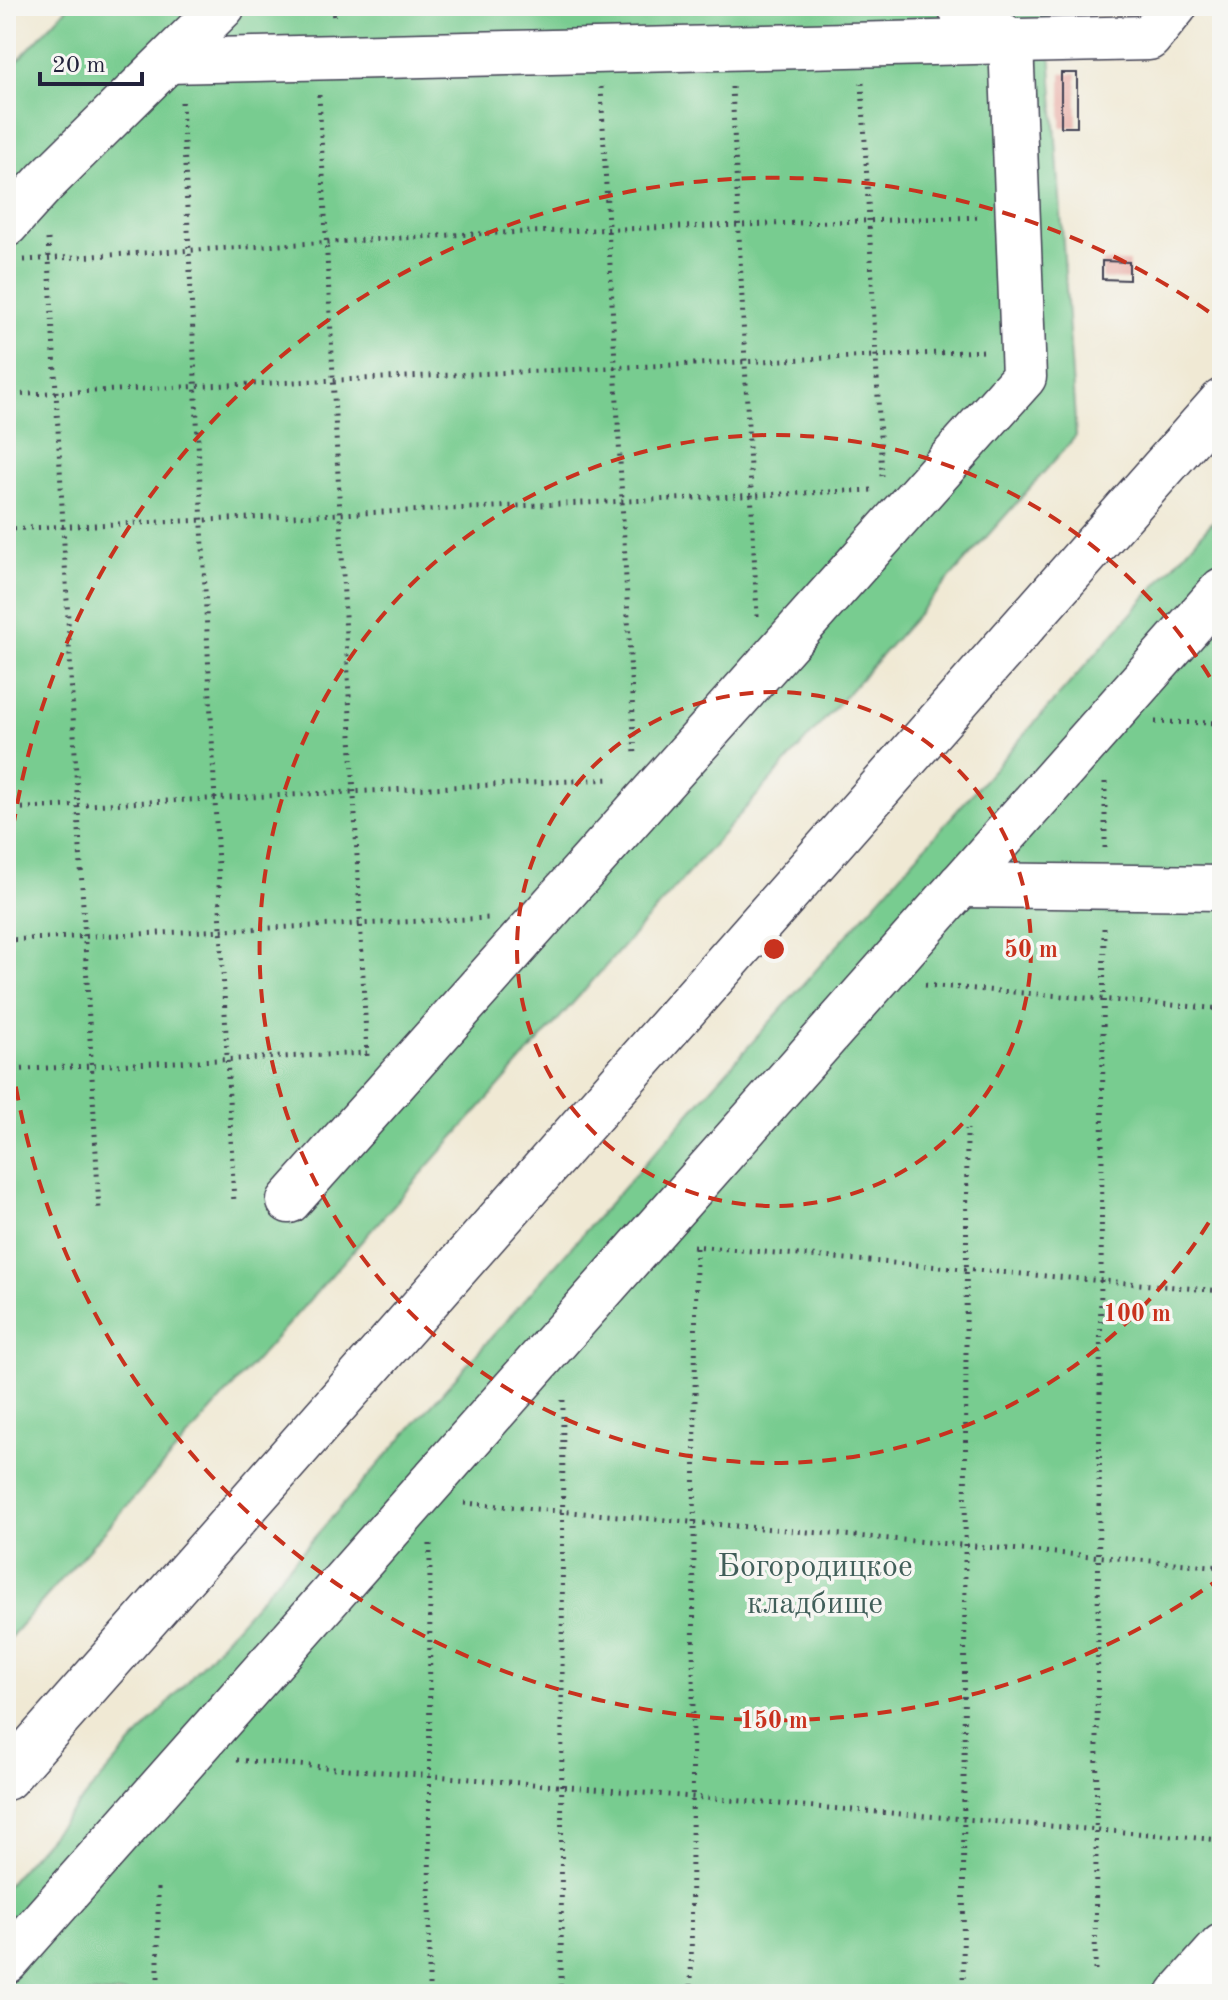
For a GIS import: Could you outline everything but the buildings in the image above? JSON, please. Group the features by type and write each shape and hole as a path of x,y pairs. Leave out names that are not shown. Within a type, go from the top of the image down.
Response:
{"street":[{"path":"13,242 45,182 174,61 223,6"},
{"path":"959,6 1011,42"},
{"path":"174,61 1149,38 1175,6"},
{"path":"289,1201 637,794 1024,377 1011,42"},
{"path":"6,1778 1222,401"},
{"path":"6,1962 189,1756 431,1492 644,1242 1222,590"},
{"path":"960,885 1222,888"},
{"path":"1179,1994 1222,1946"}],"path":[{"path":"6,529 883,489 860,45"},
{"path":"730,48 757,619"},
{"path":"6,809 353,792 637,794 599,51"},
{"path":"317,58 369,1111"},
{"path":"174,61 189,250 234,1204"},
{"path":"45,182 99,1210"},
{"path":"13,242 49,258 326,242 1018,216"},
{"path":"6,395 1023,349"},
{"path":"1106,721 1222,723"},
{"path":"1095,1970 1105,782"},
{"path":"6,940 491,918"},
{"path":"876,981 1222,1009"},
{"path":"6,1070 367,1053"},
{"path":"963,1994 967,1129"},
{"path":"644,1242 1222,1291"},
{"path":"691,1994 696,1246"},
{"path":"561,1994 563,1384"},
{"path":"429,1994 431,1492 563,1512 1222,1567"},
{"path":"189,1756 1222,1840"},
{"path":"158,1885 158,1994"}],"green space":[{"path":"69,6 1047,6 1076,436 6,1642 6,73"},
{"name":"Богородицкое кладбище","path":"1222,511 1222,1994 6,1994 6,1886"}]}
